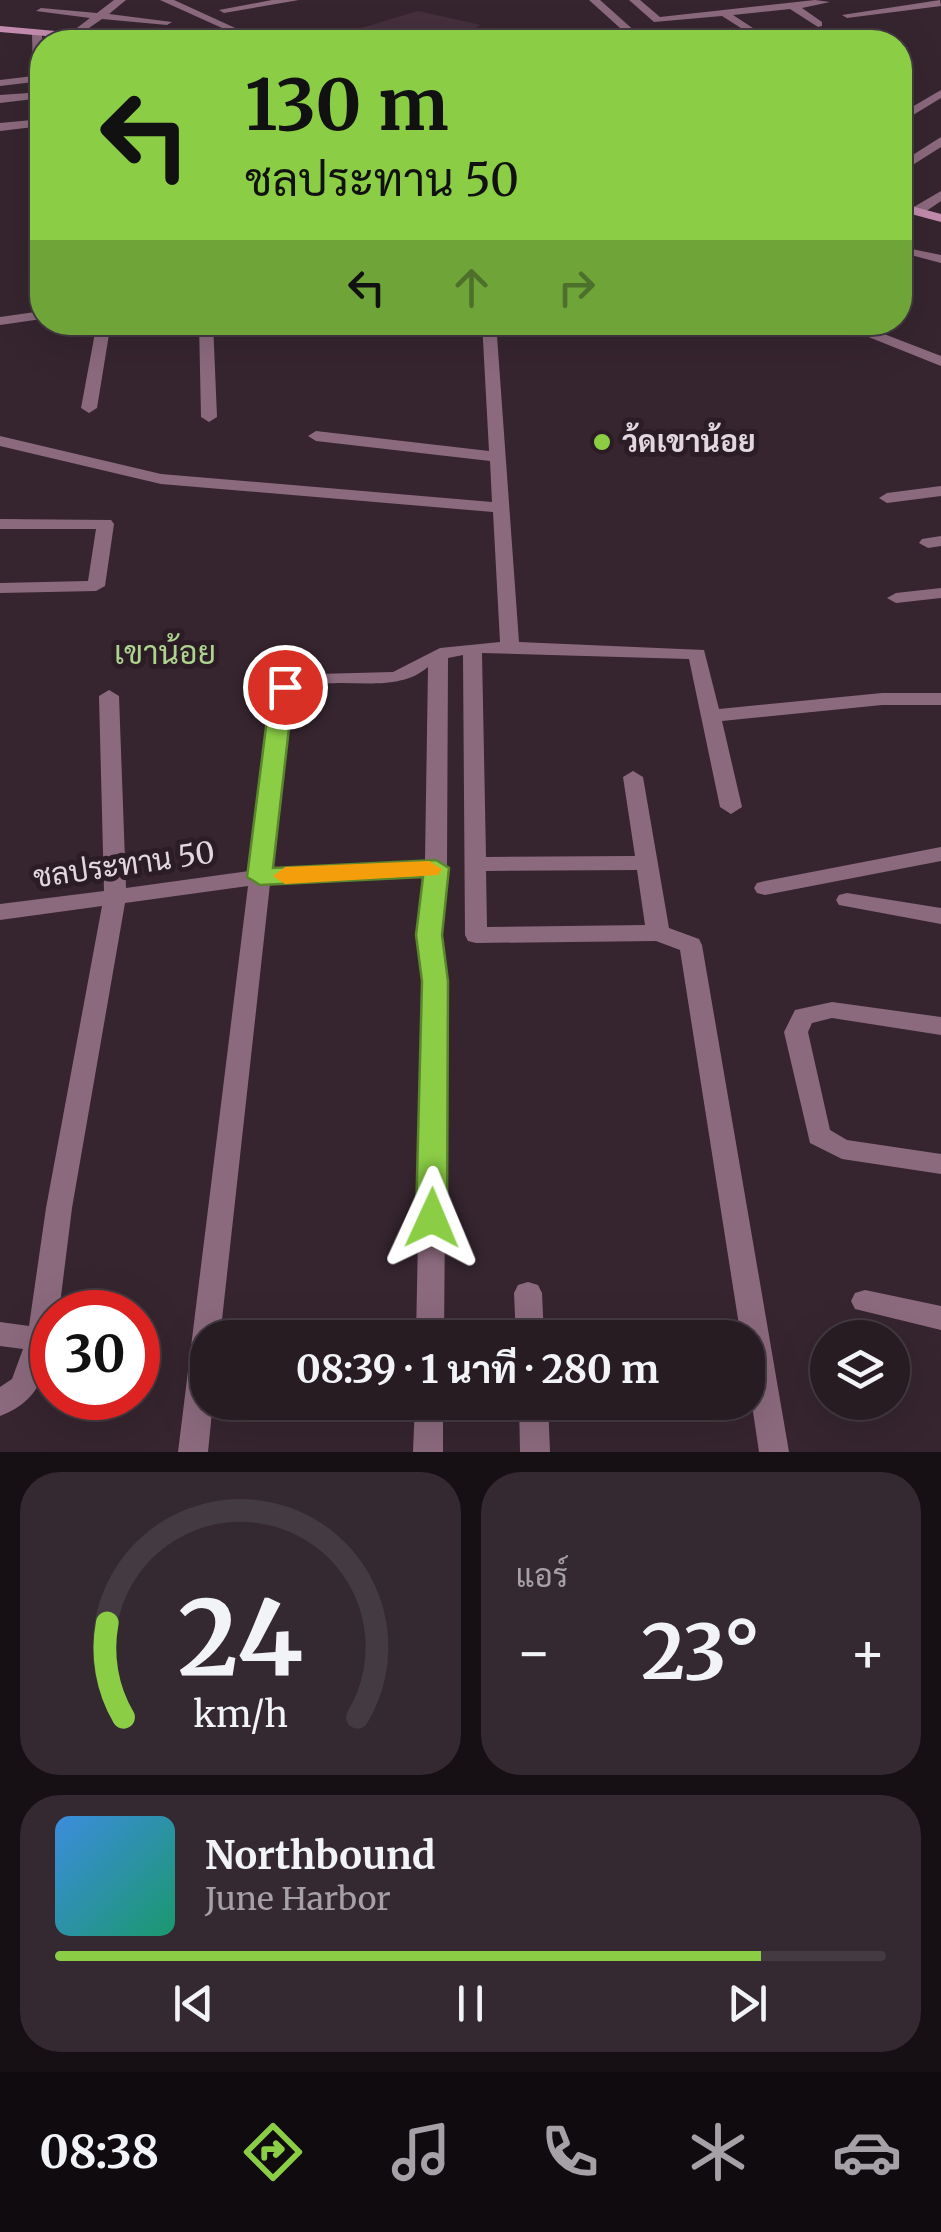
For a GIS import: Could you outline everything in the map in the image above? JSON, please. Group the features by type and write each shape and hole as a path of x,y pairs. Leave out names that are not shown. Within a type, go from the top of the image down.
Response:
{"street":[{"path":"80,30 120,0"},
{"path":"166,0 234,30"},
{"path":"224,10 294,0"},
{"path":"594,0 627,30"},
{"path":"634,0 658,20 825,2 822,0"},
{"path":"847,15 941,3"},
{"path":"793,6 818,24"},
{"path":"41,11 167,22"},
{"path":"726,15 749,30"},
{"path":"0,29 30,32"},
{"path":"0,83 30,79"},
{"path":"912,111 941,93"},
{"path":"0,99 30,96"},
{"path":"0,127 30,124"},
{"path":"912,161 941,142"},
{"path":"918,211 941,194"},
{"path":"912,210 941,218"},
{"path":"912,251 941,259"},
{"path":"0,321 30,317"},
{"path":"89,408 102,335"},
{"path":"206,335 209,417"},
{"path":"490,335 510,647"},
{"path":"872,335 941,361"},
{"path":"316,436 498,458"},
{"path":"0,440 161,479 502,508"},
{"path":"886,498 941,491"},
{"path":"0,524 105,524 96,586 0,588"},
{"path":"896,598 941,593"},
{"path":"193,1452 278,693 285,687 312,682 407,674 453,648 697,654 731,808"},
{"path":"472,648 476,935 658,934 691,945 748,1320"},
{"path":"430,1320 435,981 429,935 436,868 438,654"},
{"path":"47,1290 58,1208 115,895 109,696"},
{"path":"713,716 862,700 941,699"},
{"path":"632,777 658,934"},
{"path":"765,888 941,854"},
{"path":"474,864 647,863"},
{"name":"ชลประทาน 50","path":"0,912 260,877 436,868"},
{"path":"847,900 941,916"},
{"path":"941,1026 832,1010 812,1012 796,1025 819,1136 842,1149 941,1164"},
{"path":"528,1293 529,1320"},
{"path":"864,1301 941,1318"},
{"path":"0,1334 30,1338"},
{"path":"0,1403 24,1387 30,1370"},
{"path":"765,1408 774,1452"},
{"path":"428,1452 429,1420"},
{"path":"533,1420 535,1452"}],"shaded area":[{"path":"418,11 481,25 471,30 358,29"}],"slow traffic":[{"path":"285,876 429,869"}],"place":[{"name":"ว้ดเขาน้อย","path":"602,442"}],"district":[{"name":"เขาน้อย","path":"165,653"}],"route":[{"path":"285,687 275,700 278,719 260,877 436,868 429,935 435,981 432,1218"}]}
